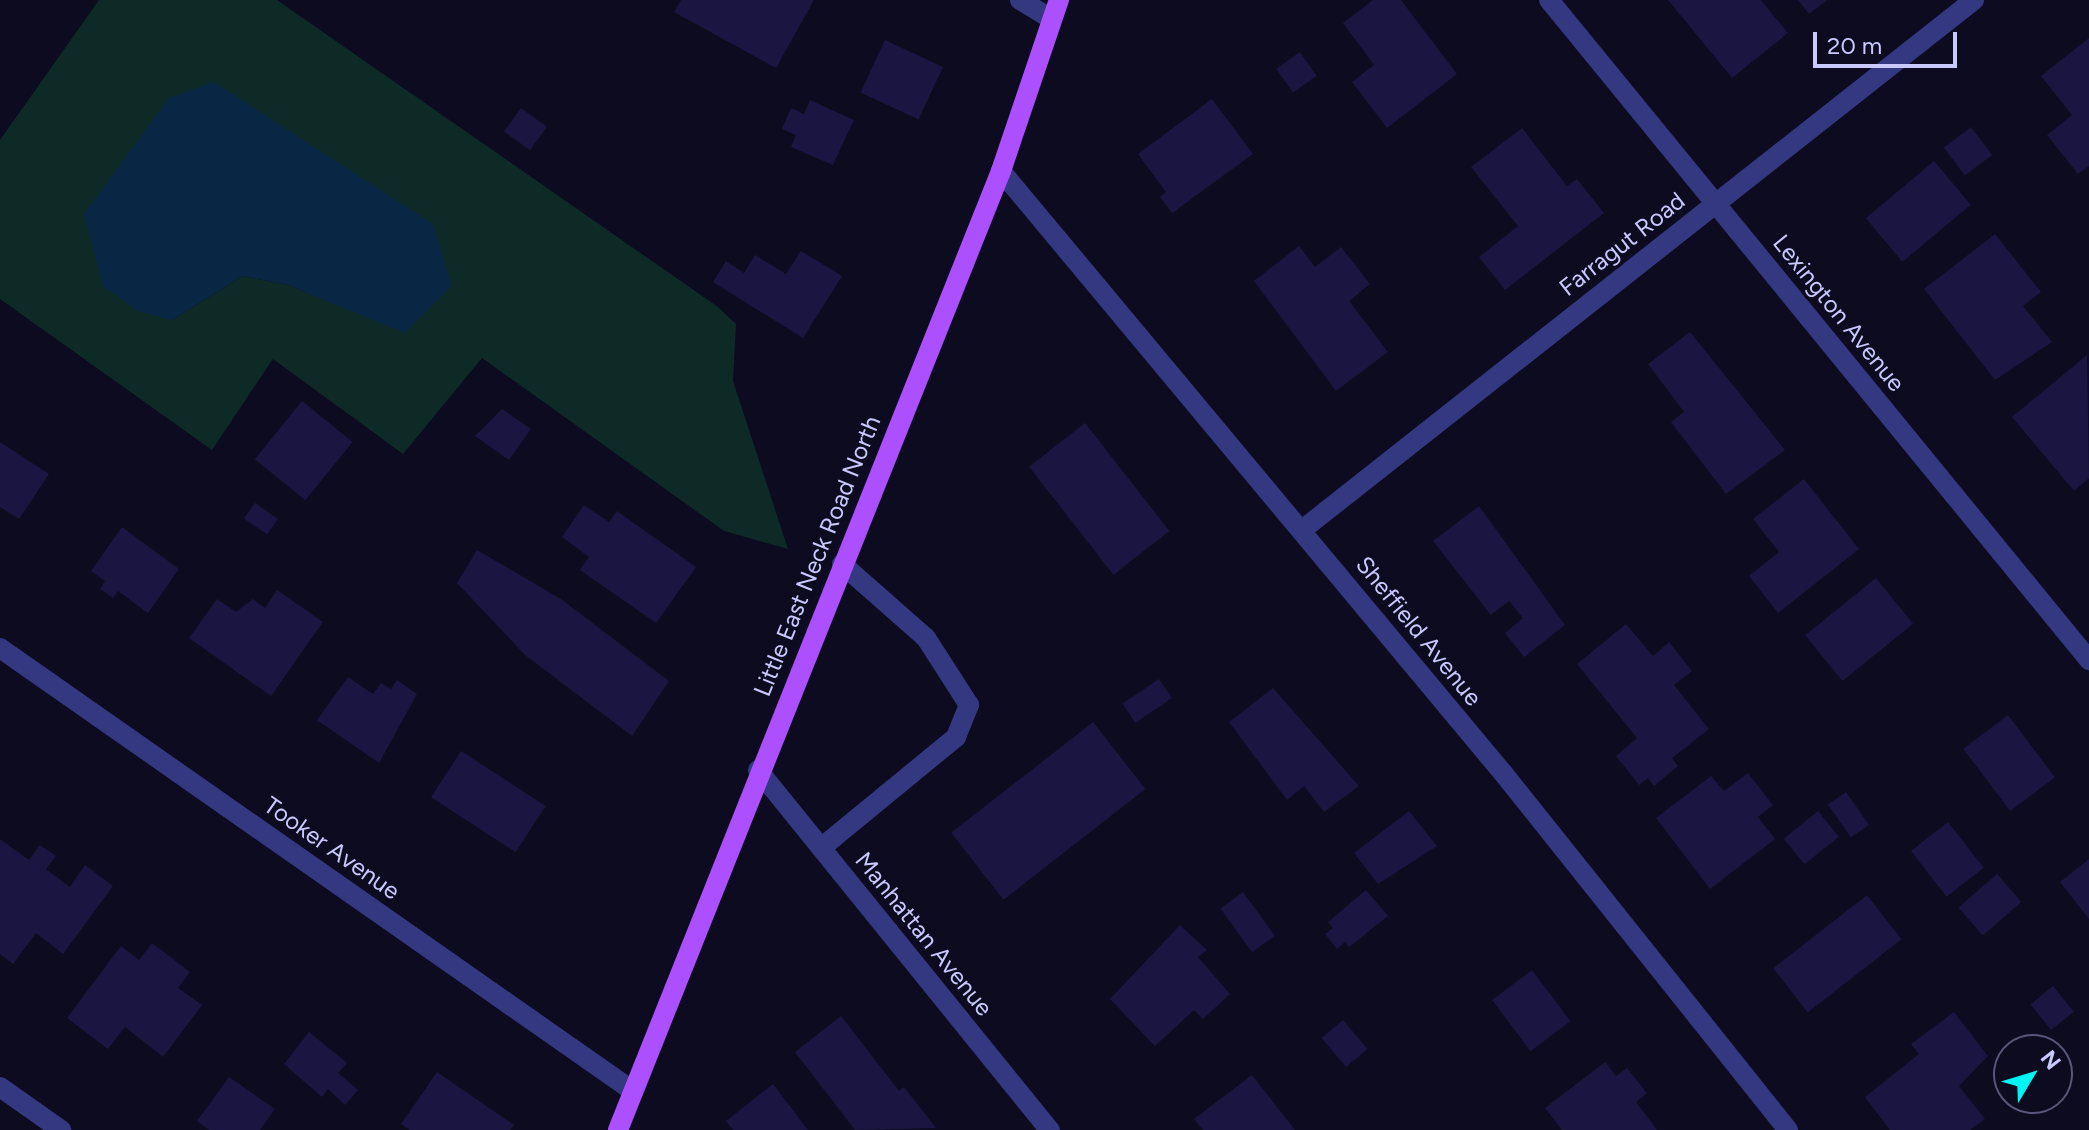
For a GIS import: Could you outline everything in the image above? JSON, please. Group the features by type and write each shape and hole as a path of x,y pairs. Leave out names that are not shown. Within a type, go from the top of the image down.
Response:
{"main road":[{"name":"Little East Neck Road North","path":"618,1130 758,770 1001,171 1056,9"}],"street":[{"path":"1020,0 1056,9"},
{"name":"Lexington Avenue","path":"1549,0 2089,660"},
{"name":"Farragut Road","path":"1302,530 1974,0"},
{"name":"Sheffield Avenue","path":"1001,171 1302,530 1788,1130"},
{"path":"821,848 956,737 969,705 959,680 926,638 842,564"},
{"name":"Tooker Avenue","path":"3,655 633,1091"},
{"name":"Manhattan Avenue","path":"758,770 1050,1130"},
{"path":"0,1087 61,1130"}],"green space":[{"path":"99,0 277,0 718,307 736,324 733,381 788,549 724,531 482,358 403,454 273,359 212,450 0,299 0,140","holes":["214,82 239,102 405,332 288,285 243,276 172,320"]}],"water":[{"path":"214,82 433,224 452,286 405,333 288,285 243,276 172,320 138,311 103,286 84,214 169,98"}],"building":[{"path":"681,0 814,0 776,68 674,12"},
{"path":"1373,0 1401,0 1457,74 1387,128 1352,82 1374,65 1343,23"},
{"path":"1668,0 1761,0 1788,33 1732,78"},
{"path":"1798,0 1827,0 1809,14"},
{"path":"2089,38 2089,166 2078,174 2047,135 2072,115 2041,76"},
{"path":"885,40 943,67 918,120 860,93"},
{"path":"1300,52 1317,76 1293,92 1276,69"},
{"path":"1212,99 1253,154 1172,213 1160,197 1166,192 1138,154"},
{"path":"810,100 854,120 833,165 791,147 796,135 782,129 791,108 804,114"},
{"path":"521,108 547,127 530,150 504,131"},
{"path":"1971,127 1992,155 1965,175 1944,147"},
{"path":"1522,128 1567,186 1577,179 1604,213 1505,290 1479,257 1518,226 1471,167"},
{"path":"1934,161 1971,205 1902,262 1866,218"},
{"path":"1995,234 2041,292 2023,306 2052,342 1995,380 1924,289"},
{"path":"1299,246 1315,267 1341,247 1370,284 1349,301 1388,352 1336,391 1254,281"},
{"path":"801,251 842,276 803,338 713,282 726,261 744,273 755,255 786,274"},
{"path":"1690,332 1785,450 1726,494 1671,422 1684,412 1648,364"},
{"path":"2087,355 2089,478 2074,491 2012,417"},
{"path":"302,401 353,442 305,500 255,459"},
{"path":"502,409 531,429 509,460 475,436"},
{"path":"1085,423 1169,531 1113,575 1029,467"},
{"path":"0,442 49,474 19,519 0,507"},
{"path":"1804,479 1859,549 1778,613 1749,576 1779,552 1753,519"},
{"path":"255,503 278,519 267,535 244,519"},
{"path":"584,505 609,522 617,511 696,567 656,623 580,570 589,557 562,537"},
{"path":"1479,506 1565,625 1524,657 1505,633 1523,618 1509,601 1491,615 1433,541"},
{"path":"122,527 179,569 148,613 118,591 113,598 100,589 105,581 91,571"},
{"path":"477,550 561,599 669,681 632,736 525,655 457,583"},
{"path":"1876,578 1913,624 1842,681 1805,635"},
{"path":"277,590 323,622 271,696 189,638 217,599 236,612 253,599 265,608"},
{"path":"1626,624 1653,656 1669,642 1692,671 1674,685 1709,729 1672,758 1678,766 1654,786 1648,778 1639,785 1616,756 1637,738 1577,664"},
{"path":"348,677 373,694 381,683 391,689 397,680 417,694 379,763 317,720"},
{"path":"1159,679 1172,698 1135,723 1123,704"},
{"path":"1273,688 1359,786 1324,812 1304,786 1287,800 1229,722"},
{"path":"2008,715 2055,777 2010,811 1963,749"},
{"path":"1093,722 1145,789 1003,900 951,833"},
{"path":"461,751 546,806 516,852 431,797"},
{"path":"1748,773 1773,805 1758,817 1775,839 1710,889 1656,818 1711,776 1724,791"},
{"path":"1846,792 1869,825 1851,837 1828,805"},
{"path":"1409,811 1437,846 1378,884 1354,853"},
{"path":"1818,811 1839,837 1805,864 1784,839"},
{"path":"1948,822 1984,868 1947,897 1911,851"},
{"path":"0,839 29,860 40,845 56,856 46,869 70,887 85,865 113,886 63,954 36,933 13,964 0,954"},
{"path":"2089,859 2089,919 2060,882"},
{"path":"1997,874 2021,902 1983,935 1959,907"},
{"path":"1366,890 1388,916 1349,947 1345,942 1337,949 1325,934 1333,928 1328,922"},
{"path":"1243,892 1275,936 1252,952 1220,908"},
{"path":"1867,895 1901,939 1808,1012 1773,968"},
{"path":"1180,925 1207,950 1198,957 1230,994 1203,1019 1194,1010 1155,1046 1110,999"},
{"path":"152,943 190,972 178,988 202,1005 163,1057 125,1027 108,1049 67,1018 121,946 139,960"},
{"path":"1532,970 1571,1021 1531,1051 1492,1000"},
{"path":"2053,986 2074,1012 2051,1030 2030,1004"},
{"path":"1954,1012 1988,1056 1959,1086 1985,1119 1970,1130 1890,1130 1865,1097 1919,1054 1911,1044"},
{"path":"841,1016 899,1091 904,1087 936,1128 855,1130 795,1052"},
{"path":"1343,1020 1367,1049 1346,1067 1322,1038"},
{"path":"309,1032 347,1063 338,1073 358,1090 345,1105 328,1089 322,1097 284,1064"},
{"path":"1605,1062 1616,1076 1627,1068 1647,1093 1636,1102 1657,1130 1562,1130 1545,1108"},
{"path":"437,1072 514,1125 510,1130 410,1130 401,1124"},
{"path":"1252,1075 1295,1130 1203,1130 1194,1119"},
{"path":"229,1077 275,1109 260,1130 209,1130 197,1121"},
{"path":"773,1084 808,1130 733,1130 726,1121"}]}
